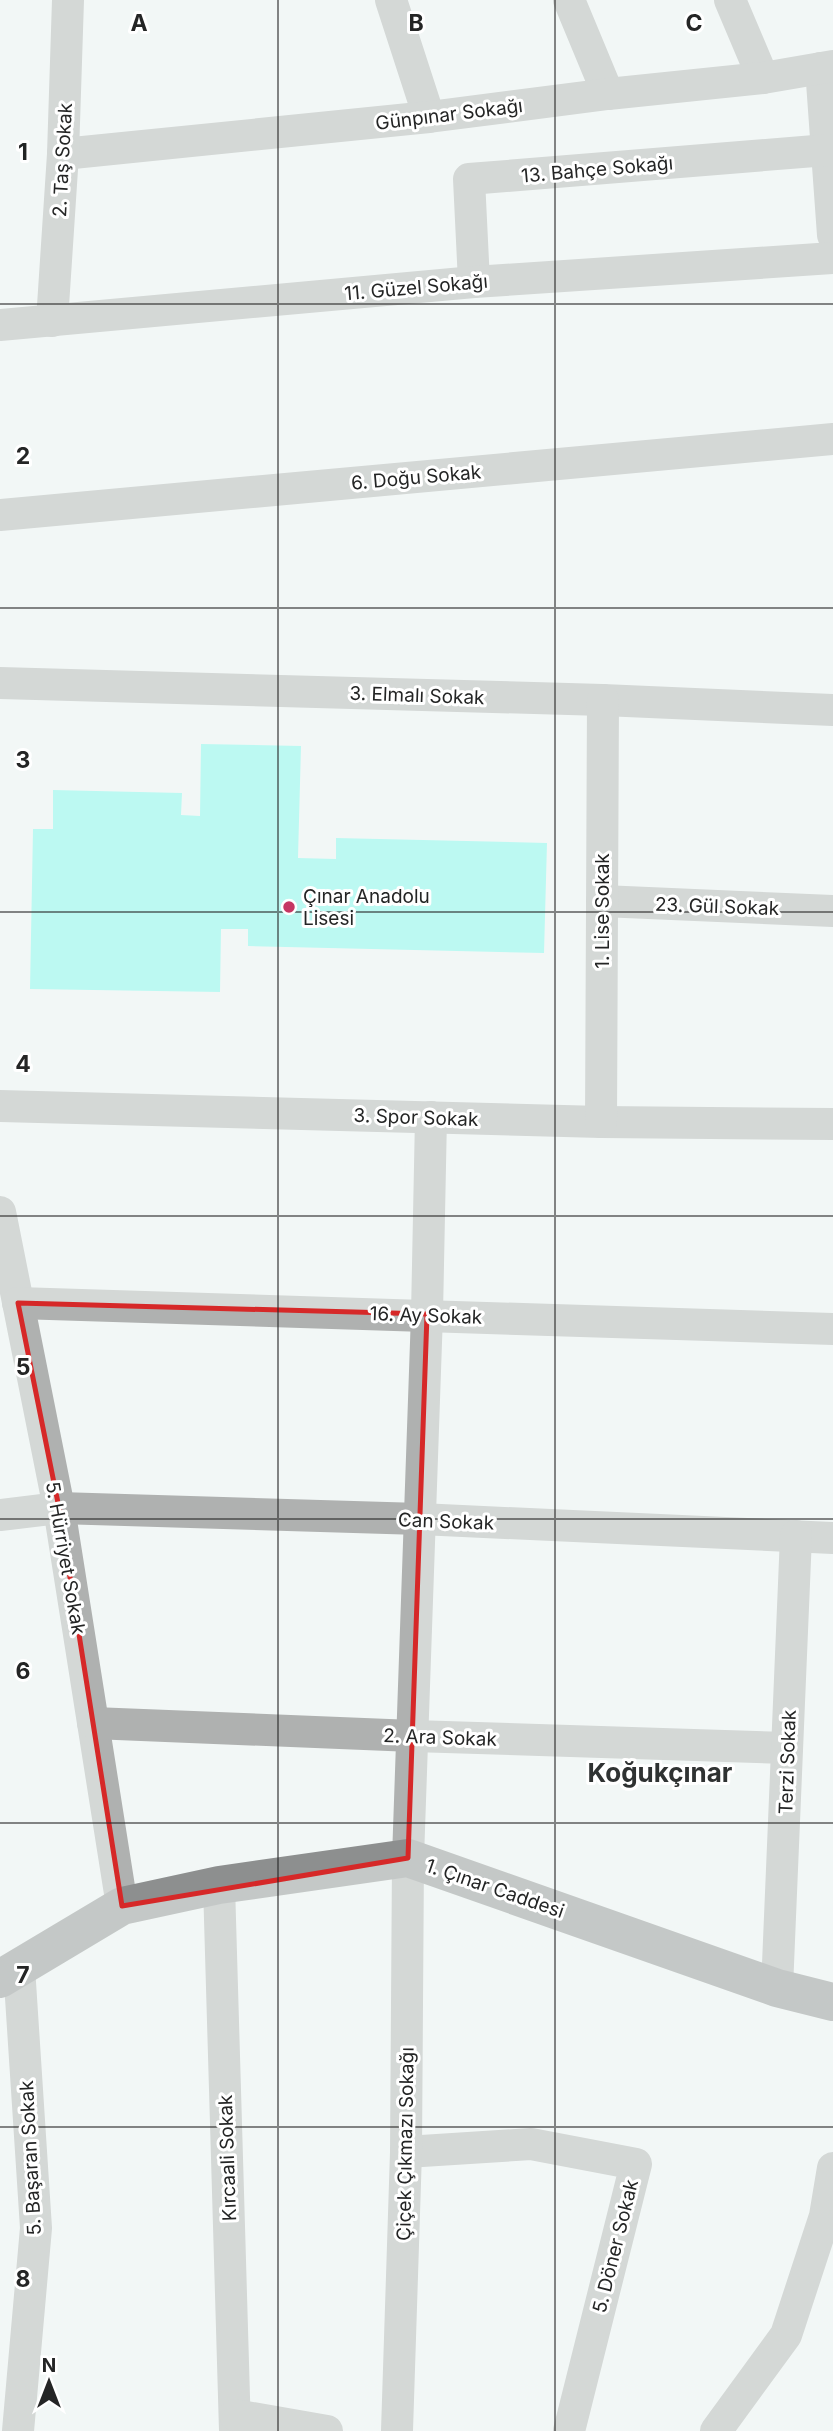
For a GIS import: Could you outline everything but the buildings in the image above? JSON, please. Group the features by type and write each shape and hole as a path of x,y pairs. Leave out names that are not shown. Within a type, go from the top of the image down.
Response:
{"main road":[{"name":"1. Çınar Caddesi","path":"10,1973 122,1906 219,1885 408,1858 778,1988 833,2002"}],"street":[{"name":"2. Taş Sokak","path":"52,321 63,154 68,0"},
{"path":"391,0 429,117"},
{"path":"569,0 608,94"},
{"path":"730,0 763,78"},
{"name":"Günpınar Sokağı","path":"63,154 429,117 763,78 827,67"},
{"path":"827,67 827,150 833,235"},
{"name":"13. Bahçe Sokağı","path":"474,282 469,179 827,150"},
{"name":"11. Güzel Sokağı","path":"0,324 474,282 833,258"},
{"name":"6. Doğu Sokak","path":"0,515 833,439"},
{"name":"3. Elmalı Sokak","path":"0,683 603,700 833,710"},
{"name":"1. Lise Sokak","path":"601,1122 603,700"},
{"name":"23. Gül Sokak","path":"602,901 833,911"},
{"name":"3. Spor Sokak","path":"0,1105 601,1122 833,1124"},
{"name":"Çiçek Çıkmazı Sokağı","path":"397,2431 406,2152 408,1858 427,1314 431,1117"},
{"name":"5. Hürriyet Sokak","path":"0,1213 59,1508 122,1906"},
{"name":"16. Ay Sokak","path":"18,1303 833,1329"},
{"name":"Can Sokak","path":"0,1516 59,1508 833,1538"},
{"name":"Terzi Sokak","path":"778,1988 796,1536"},
{"name":"2. Ara Sokak","path":"93,1723 787,1748"},
{"name":"Kırcaali Sokak","path":"219,1885 235,2423"},
{"name":"5. Başaran Sokak","path":"10,1973 36,2228 18,2431"},
{"name":"5. Döner Sokak","path":"406,2152 531,2144 635,2164 569,2431"},
{"path":"716,2431 786,2334 825,2216 833,2168"},
{"path":"235,2423 327,2431"}],"highlighted area":[{"path":"18,1303 427,1314 408,1858 122,1906 59,1508"}],"place":[{"name":"Çınar Anadolu Lisesi","path":"289,907"}],"district":[{"name":"Koğukçınar","path":"660,1773"}]}
